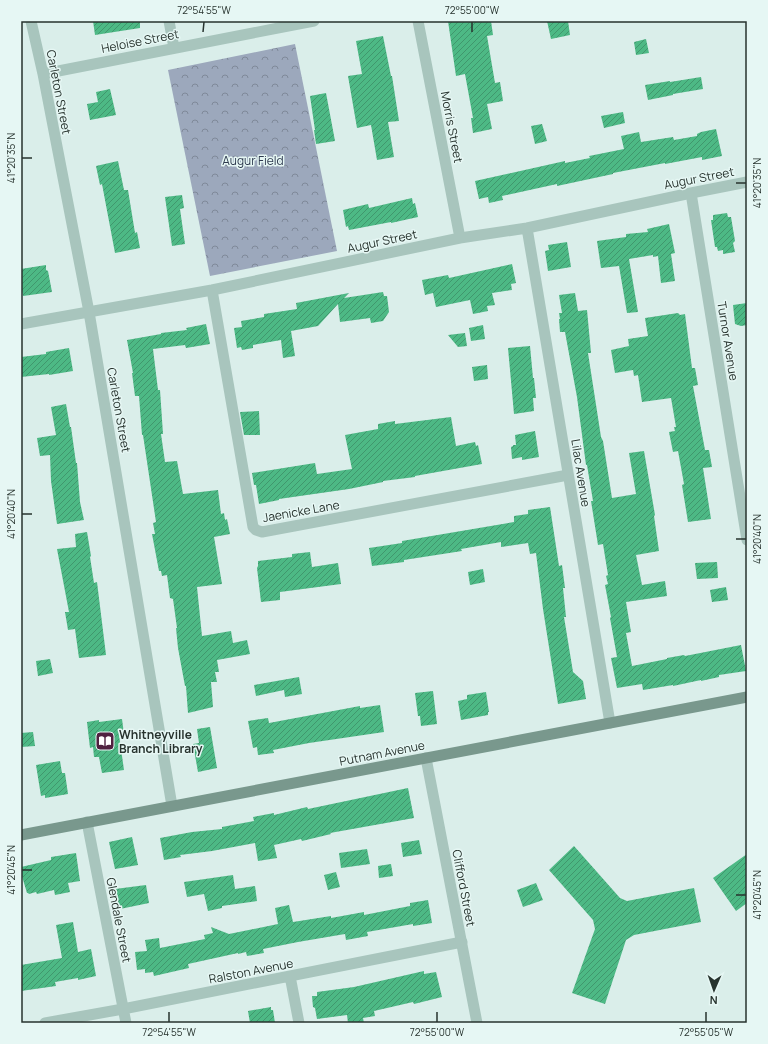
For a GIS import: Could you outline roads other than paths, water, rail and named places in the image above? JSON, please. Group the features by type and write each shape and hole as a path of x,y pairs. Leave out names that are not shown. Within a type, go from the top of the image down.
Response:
{"main road":[{"name":"Putnam Avenue","path":"21,835 747,697"}],"street":[{"name":"Carleton Street","path":"31,21 43,74 90,312 172,806"},
{"path":"169,21 174,48"},
{"name":"Heloise Street","path":"43,74 314,21"},
{"name":"Morris Street","path":"418,21 460,238"},
{"name":"Augur Street","path":"21,324 212,290 460,238 527,228 747,182"},
{"name":"Turnor Avenue","path":"691,193 747,540"},
{"name":"Lilac Avenue","path":"527,228 610,723"},
{"name":"Jaenicke Lane","path":"212,290 253,527 256,530 262,532 568,475"},
{"name":"Clifford Street","path":"426,758 477,1023"},
{"name":"Glendale Street","path":"87,822 126,1023"},
{"name":"Ralston Avenue","path":"45,1023 462,942"},
{"path":"290,976 299,1023"}],"place":[{"name":"Whitneyville Branch Library","path":"105,741"}],"park label":[{"name":"Augur Field","path":"253,160"}]}
